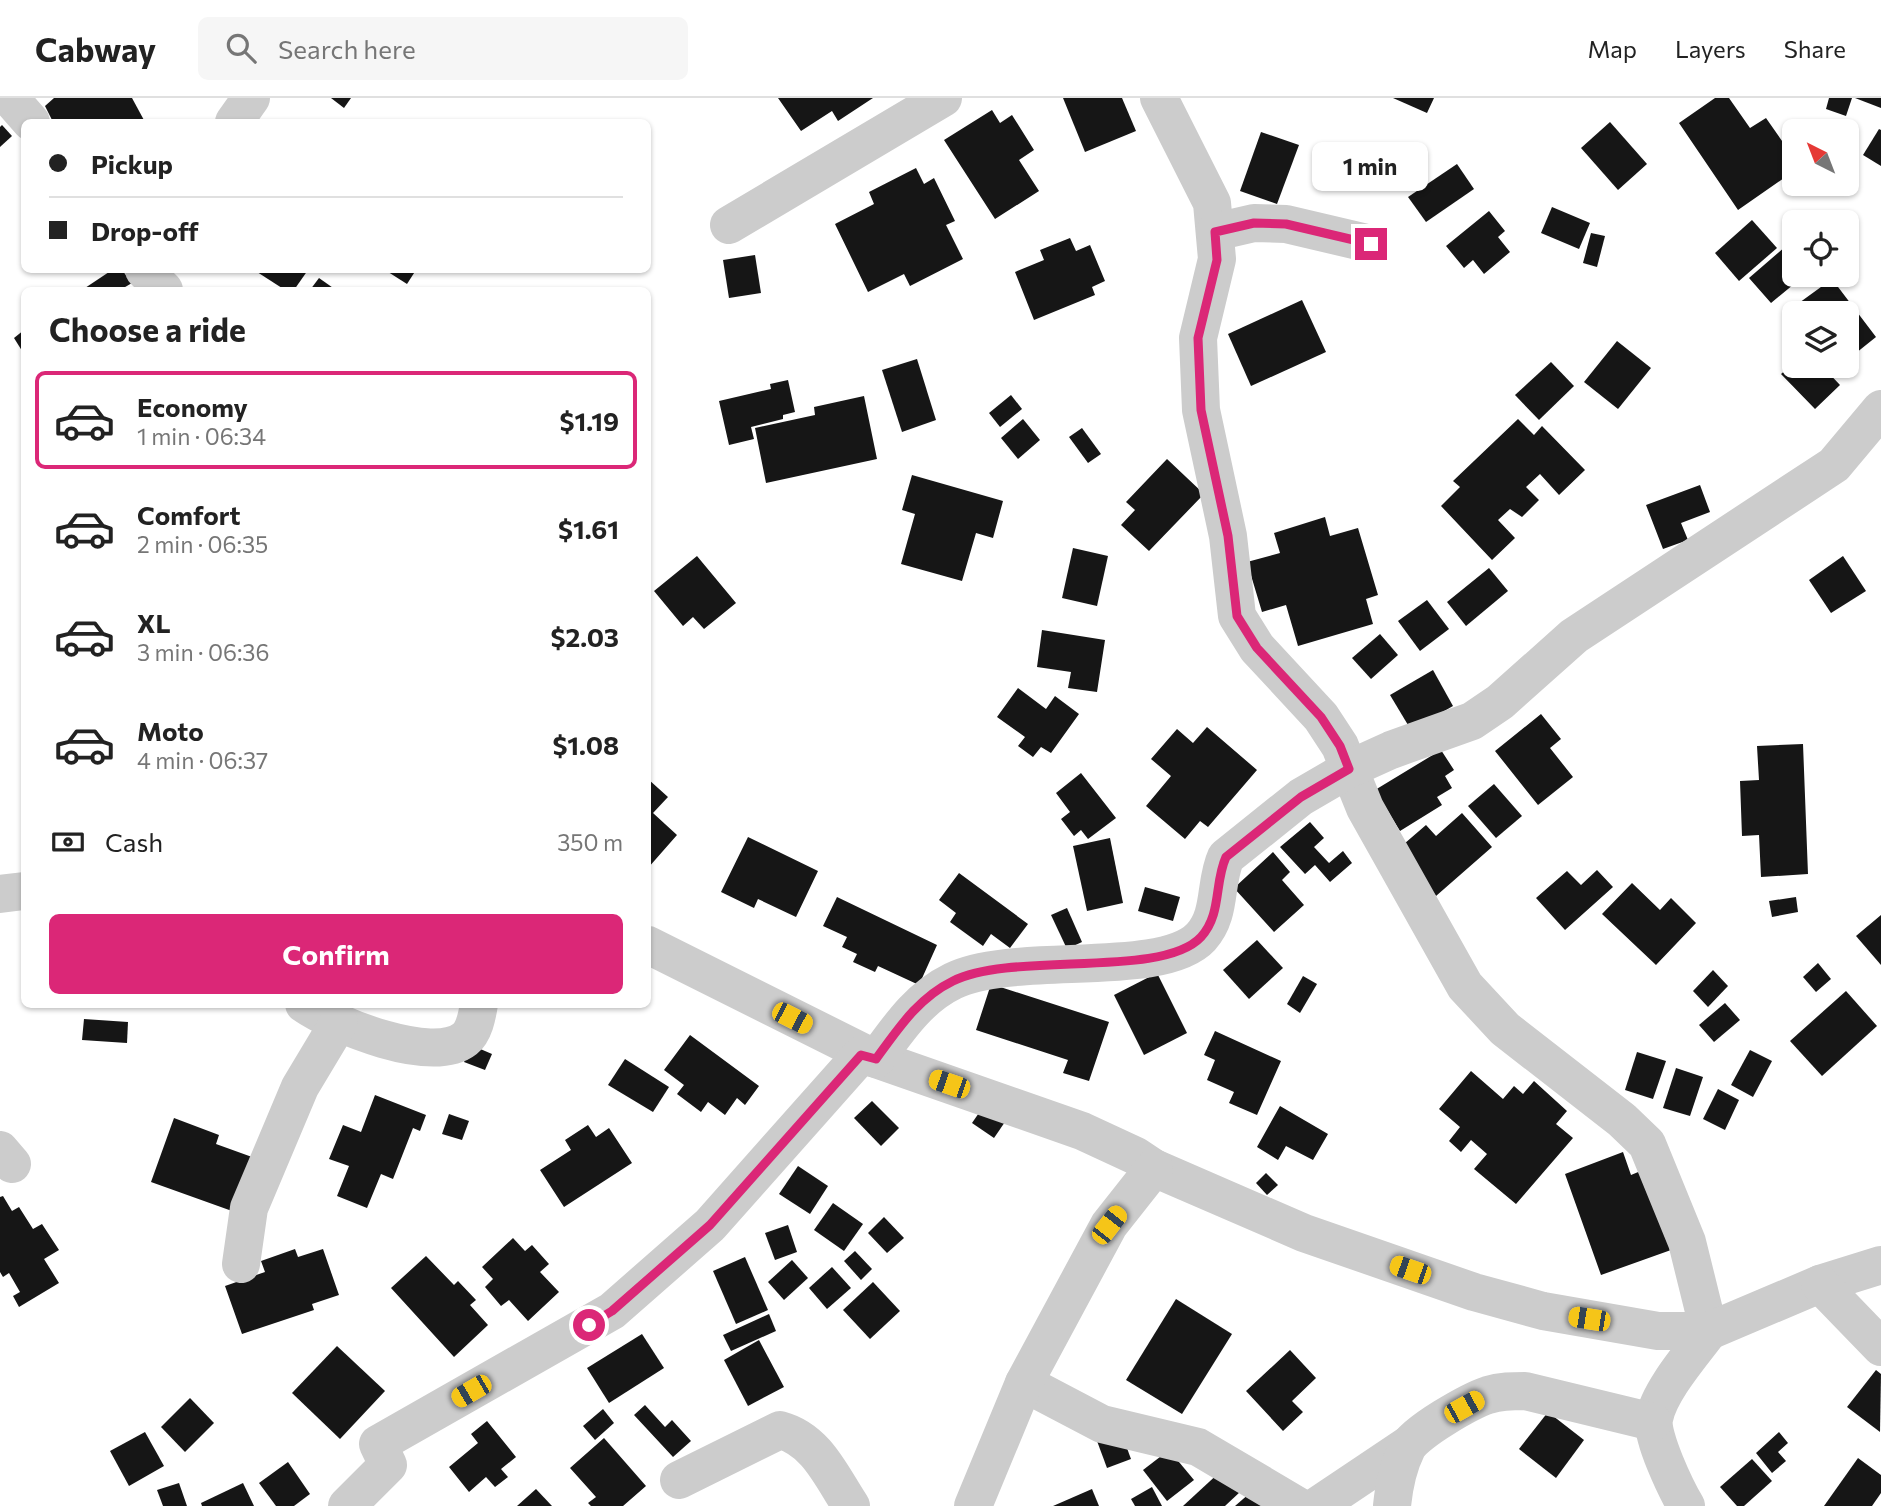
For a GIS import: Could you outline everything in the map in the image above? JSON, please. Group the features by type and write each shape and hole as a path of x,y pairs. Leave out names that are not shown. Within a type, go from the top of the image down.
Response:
{"street":[{"path":"10,98 28,119"},
{"path":"236,119 251,98"},
{"path":"729,225 943,98"},
{"path":"1159,98 1212,203 1217,260 1198,338 1201,410 1228,536 1237,616 1257,648 1321,717 1340,746 1365,808 1465,986 1505,1029 1622,1120 1647,1144 1687,1242 1709,1331 1659,1402 1653,1422 1671,1482 1685,1506"},
{"path":"1215,232 1254,223 1286,224 1371,244"},
{"path":"148,273 161,287"},
{"path":"876,1059 913,1008 954,981 1004,966 1126,962 1189,947 1202,936 1216,910 1226,857 1301,797 1349,769 1391,750 1472,721 1500,702 1574,636 1833,466 1881,409"},
{"path":"0,894 21,891"},
{"path":"651,946 876,1059"},
{"path":"312,1008 339,1022 422,1049 450,1046 466,1039 475,1023 478,1008"},
{"path":"241,1264 249,1208 300,1087 339,1022"},
{"path":"347,1506 388,1465 377,1444 612,1311 710,1225 861,1055 1082,1131 1136,1156 1154,1168 1304,1233 1474,1292 1543,1311 1645,1329 1709,1331 1820,1284 1881,1265"},
{"path":"973,1506 1024,1383 1109,1225 1154,1168"},
{"path":"1820,1284 1881,1347"},
{"path":"1024,1383 1102,1424 1198,1447 1298,1506"},
{"path":"1317,1506 1443,1419 1485,1396 1504,1391 1525,1391 1653,1422"},
{"path":"679,1480 780,1430 799,1435 813,1447 851,1506"},
{"path":"1392,1506 1399,1469 1408,1445"}],"building":[{"path":"54,98 132,98 143,119 52,119 45,106"},
{"path":"331,98 351,98 344,108"},
{"path":"778,98 873,98 838,121 832,111 801,131"},
{"path":"1063,98 1122,98 1136,131 1085,152"},
{"path":"1393,98 1434,98 1427,113"},
{"path":"1715,98 1729,98 1750,128 1766,118 1782,141 1782,179 1738,210 1679,123"},
{"path":"1829,98 1852,98 1846,116 1826,109"},
{"path":"1855,98 1881,98 1881,108"},
{"path":"992,110 1000,123 1012,115 1034,150 1019,160 1039,191 995,219 944,140"},
{"path":"1610,122 1647,164 1618,190 1581,148"},
{"path":"2,125 12,136 0,147 0,127"},
{"path":"1879,129 1881,130 1881,166 1863,155"},
{"path":"1261,132 1299,145 1277,204 1240,191"},
{"path":"1457,164 1474,189 1426,222 1408,197"},
{"path":"916,168 924,184 934,178 955,221 946,225 963,259 910,286 904,274 868,292 835,224 874,204 869,192"},
{"path":"1552,207 1590,223 1579,249 1541,233"},
{"path":"1489,211 1505,231 1498,237 1510,252 1484,274 1473,260 1464,268 1446,246"},
{"path":"1752,220 1777,248 1739,281 1715,253"},
{"path":"1591,233 1605,236 1597,267 1583,263"},
{"path":"1070,238 1076,251 1090,245 1105,281 1092,287 1095,295 1034,320 1015,272 1044,260 1040,250"},
{"path":"1782,249 1782,287 1790,287 1771,303 1749,278"},
{"path":"755,255 761,293 729,298 723,260"},
{"path":"108,273 124,273 132,283 125,287 86,287"},
{"path":"259,273 306,273 296,287 280,287"},
{"path":"390,273 414,273 407,284"},
{"path":"319,278 332,287 312,287"},
{"path":"1821,287 1838,287 1849,301 1802,301"},
{"path":"1302,300 1326,352 1251,386 1228,334"},
{"path":"1859,315 1876,337 1859,351"},
{"path":"21,332 21,349 14,338"},
{"path":"1617,341 1651,368 1618,409 1584,382"},
{"path":"917,359 936,420 902,432 882,370"},
{"path":"1551,362 1574,386 1539,420 1515,395"},
{"path":"1785,378 1833,378 1840,385 1815,409"},
{"path":"788,380 795,412 783,415 783,419 751,427 754,439 729,445 719,401 771,389 770,384"},
{"path":"1011,395 1022,409 1000,427 989,413"},
{"path":"864,396 877,459 766,483 755,428 815,415 814,407"},
{"path":"1023,419 1040,440 1018,459 1001,438"},
{"path":"1518,419 1534,435 1542,426 1585,470 1559,495 1540,474 1526,487 1539,500 1522,517 1510,509 1498,520 1515,538 1492,560 1441,506 1460,487 1453,481"},
{"path":"1082,428 1101,454 1088,463 1069,437"},
{"path":"1167,459 1204,494 1149,551 1121,525 1135,510 1126,502"},
{"path":"912,475 1003,501 993,538 976,533 962,581 901,564 915,514 902,510"},
{"path":"1700,485 1710,512 1681,523 1688,540 1663,549 1646,505"},
{"path":"1325,517 1330,536 1358,528 1378,595 1366,599 1373,624 1298,646 1286,605 1262,612 1247,562 1280,553 1274,533"},
{"path":"1073,548 1108,556 1097,606 1062,598"},
{"path":"697,556 736,603 704,629 693,617 683,626 654,591"},
{"path":"1843,556 1866,591 1831,613 1809,580"},
{"path":"1489,568 1508,591 1466,626 1447,602"},
{"path":"1427,600 1449,629 1420,651 1398,621"},
{"path":"1042,630 1105,640 1097,692 1068,688 1071,672 1037,667"},
{"path":"1380,634 1398,655 1371,679 1352,658"},
{"path":"1433,670 1453,706 1411,730 1390,695"},
{"path":"1018,688 1046,709 1055,696 1079,714 1051,753 1041,747 1033,757 1018,746 1025,737 997,717"},
{"path":"1541,714 1561,739 1550,748 1573,777 1538,805 1495,751"},
{"path":"1207,727 1257,770 1208,827 1200,821 1185,839 1146,806 1171,776 1151,759 1177,729 1193,743"},
{"path":"1803,744 1808,874 1761,877 1759,835 1742,836 1740,781 1759,780 1757,746"},
{"path":"1441,750 1454,770 1445,776 1452,788 1437,797 1442,805 1400,831 1375,790"},
{"path":"1081,773 1116,818 1088,839 1081,830 1074,836 1061,819 1070,812 1056,793"},
{"path":"651,782 668,797 653,813 677,835 651,865"},
{"path":"1494,784 1522,816 1496,838 1468,806"},
{"path":"1462,813 1492,847 1436,896 1397,850 1426,825 1436,836"},
{"path":"1310,822 1324,838 1314,847 1329,863 1343,851 1352,863 1330,882 1315,865 1305,874 1280,847"},
{"path":"748,837 818,871 796,917 758,899 754,908 721,892"},
{"path":"1110,838 1123,903 1087,911 1073,846"},
{"path":"1273,852 1290,872 1282,880 1304,905 1274,932 1234,888"},
{"path":"1597,870 1613,887 1565,930 1536,898 1567,871 1581,885"},
{"path":"959,873 1028,924 1010,948 991,934 983,946 950,922 956,913 939,900"},
{"path":"1632,883 1660,910 1671,898 1696,923 1656,965 1602,914"},
{"path":"1145,887 1180,897 1173,921 1138,911"},
{"path":"837,897 937,945 919,985 878,966 875,972 853,962 857,954 842,947 847,937 823,926"},
{"path":"1796,897 1798,912 1772,917 1769,901"},
{"path":"1067,908 1082,942 1067,949 1051,915"},
{"path":"1881,915 1881,965 1856,936"},
{"path":"1257,940 1283,968 1249,999 1223,970"},
{"path":"1818,963 1831,979 1816,992 1803,977"},
{"path":"1713,970 1728,986 1708,1007 1693,991"},
{"path":"1157,973 1187,1033 1144,1055 1114,995"},
{"path":"1303,976 1317,984 1300,1013 1287,1004"},
{"path":"991,984 1109,1022 1089,1081 1063,1073 1068,1060 976,1030"},
{"path":"1846,991 1877,1026 1822,1076 1790,1041"},
{"path":"1725,1003 1740,1020 1714,1042 1699,1025"},
{"path":"84,1019 128,1022 127,1043 82,1040"},
{"path":"1215,1031 1281,1061 1257,1115 1229,1103 1234,1092 1207,1080 1215,1060 1204,1055"},
{"path":"690,1035 759,1086 745,1105 737,1098 725,1115 708,1102 701,1112 677,1094 684,1085 664,1070"},
{"path":"471,1045 492,1054 485,1070 464,1062"},
{"path":"1750,1050 1772,1061 1753,1097 1731,1085"},
{"path":"1637,1052 1666,1061 1653,1099 1625,1090"},
{"path":"625,1059 669,1087 653,1112 608,1085"},
{"path":"1676,1068 1703,1077 1690,1116 1663,1108"},
{"path":"1471,1071 1503,1099 1514,1086 1523,1094 1534,1081 1567,1111 1556,1124 1573,1138 1516,1204 1474,1169 1487,1154 1471,1140 1461,1152 1449,1141 1460,1127 1439,1109"},
{"path":"1718,1089 1739,1100 1725,1130 1703,1119"},
{"path":"375,1095 426,1115 420,1131 413,1128 393,1179 381,1174 367,1208 337,1196 349,1166 329,1159 343,1125 361,1132"},
{"path":"872,1101 899,1128 881,1146 854,1118"},
{"path":"985,1104 1007,1119 994,1138 972,1123"},
{"path":"1280,1106 1328,1134 1313,1160 1286,1146 1278,1160 1257,1147"},
{"path":"449,1114 469,1121 462,1140 442,1134"},
{"path":"174,1118 219,1135 216,1144 252,1157 232,1211 151,1182"},
{"path":"588,1125 596,1137 609,1128 632,1163 564,1207 540,1170 571,1150 565,1140"},
{"path":"1623,1152 1631,1175 1643,1170 1671,1250 1601,1275 1565,1174"},
{"path":"798,1166 828,1186 810,1214 779,1194"},
{"path":"1266,1173 1278,1185 1267,1195 1256,1183"},
{"path":"3,1196 12,1211 19,1207 33,1229 42,1224 59,1250 44,1259 59,1283 19,1307 13,1296 20,1292 9,1273 3,1277 0,1272 0,1197"},
{"path":"833,1203 863,1224 844,1251 814,1230"},
{"path":"884,1217 904,1238 887,1253 868,1233"},
{"path":"788,1225 797,1252 775,1260 765,1233"},
{"path":"513,1238 525,1251 532,1245 549,1264 540,1272 559,1292 528,1321 509,1300 501,1306 485,1287 493,1279 482,1267"},
{"path":"295,1249 298,1257 323,1249 339,1295 312,1304 314,1310 242,1334 225,1286 265,1272 261,1261"},
{"path":"855,1251 872,1269 861,1280 844,1261"},
{"path":"426,1256 454,1285 458,1281 476,1300 470,1305 488,1325 454,1357 391,1288"},
{"path":"745,1257 768,1310 736,1324 713,1271"},
{"path":"792,1260 808,1278 784,1300 768,1282"},
{"path":"832,1267 851,1288 827,1309 809,1288"},
{"path":"873,1282 900,1311 870,1339 843,1310"},
{"path":"1176,1299 1232,1334 1182,1414 1126,1380"},
{"path":"769,1314 776,1331 731,1351 723,1335"},
{"path":"642,1334 664,1368 609,1403 587,1368"},
{"path":"759,1340 784,1387 748,1406 724,1360"},
{"path":"337,1346 385,1391 340,1439 292,1393"},
{"path":"1290,1350 1316,1378 1292,1401 1303,1412 1283,1431 1246,1391"},
{"path":"1876,1370 1881,1374 1880,1432 1847,1407"},
{"path":"190,1398 214,1423 185,1452 161,1427"},
{"path":"645,1405 665,1427 672,1420 691,1441 673,1457 634,1415"},
{"path":"603,1409 614,1423 595,1440 583,1426"},
{"path":"1548,1412 1584,1440 1556,1478 1519,1449"},
{"path":"487,1421 516,1457 501,1469 508,1477 495,1487 486,1477 469,1492 449,1467 478,1443 471,1434"},
{"path":"145,1432 164,1466 129,1486 110,1451"},
{"path":"1121,1432 1131,1459 1107,1468 1097,1441"},
{"path":"1779,1432 1788,1443 1778,1452 1786,1461 1772,1473 1756,1453"},
{"path":"604,1438 646,1486 623,1506 591,1506 588,1503 596,1497 570,1468"},
{"path":"1169,1450 1194,1480 1167,1501 1143,1470"},
{"path":"1858,1458 1881,1475 1881,1493 1872,1506 1824,1506"},
{"path":"1752,1459 1772,1481 1744,1506 1737,1506 1720,1487"},
{"path":"288,1462 310,1494 294,1506 276,1506 259,1483"},
{"path":"1222,1470 1241,1491 1225,1506 1183,1506"},
{"path":"179,1483 187,1506 163,1506 157,1490"},
{"path":"243,1483 254,1506 202,1506 201,1503"},
{"path":"1152,1487 1162,1506 1135,1506 1131,1499"},
{"path":"536,1489 552,1506 517,1506"},
{"path":"1092,1489 1099,1506 1053,1506"},
{"path":"1250,1493 1262,1506 1235,1506"}],"route":[{"path":"589,1325 612,1311 710,1225 861,1055 876,1059 913,1008 954,981 1004,966 1126,962 1189,947 1202,936 1216,910 1222,865 1226,857 1301,797 1349,769 1340,746 1321,717 1257,648 1237,616 1228,536 1201,410 1198,338 1217,260 1215,232 1254,223 1286,224 1371,244"}]}
